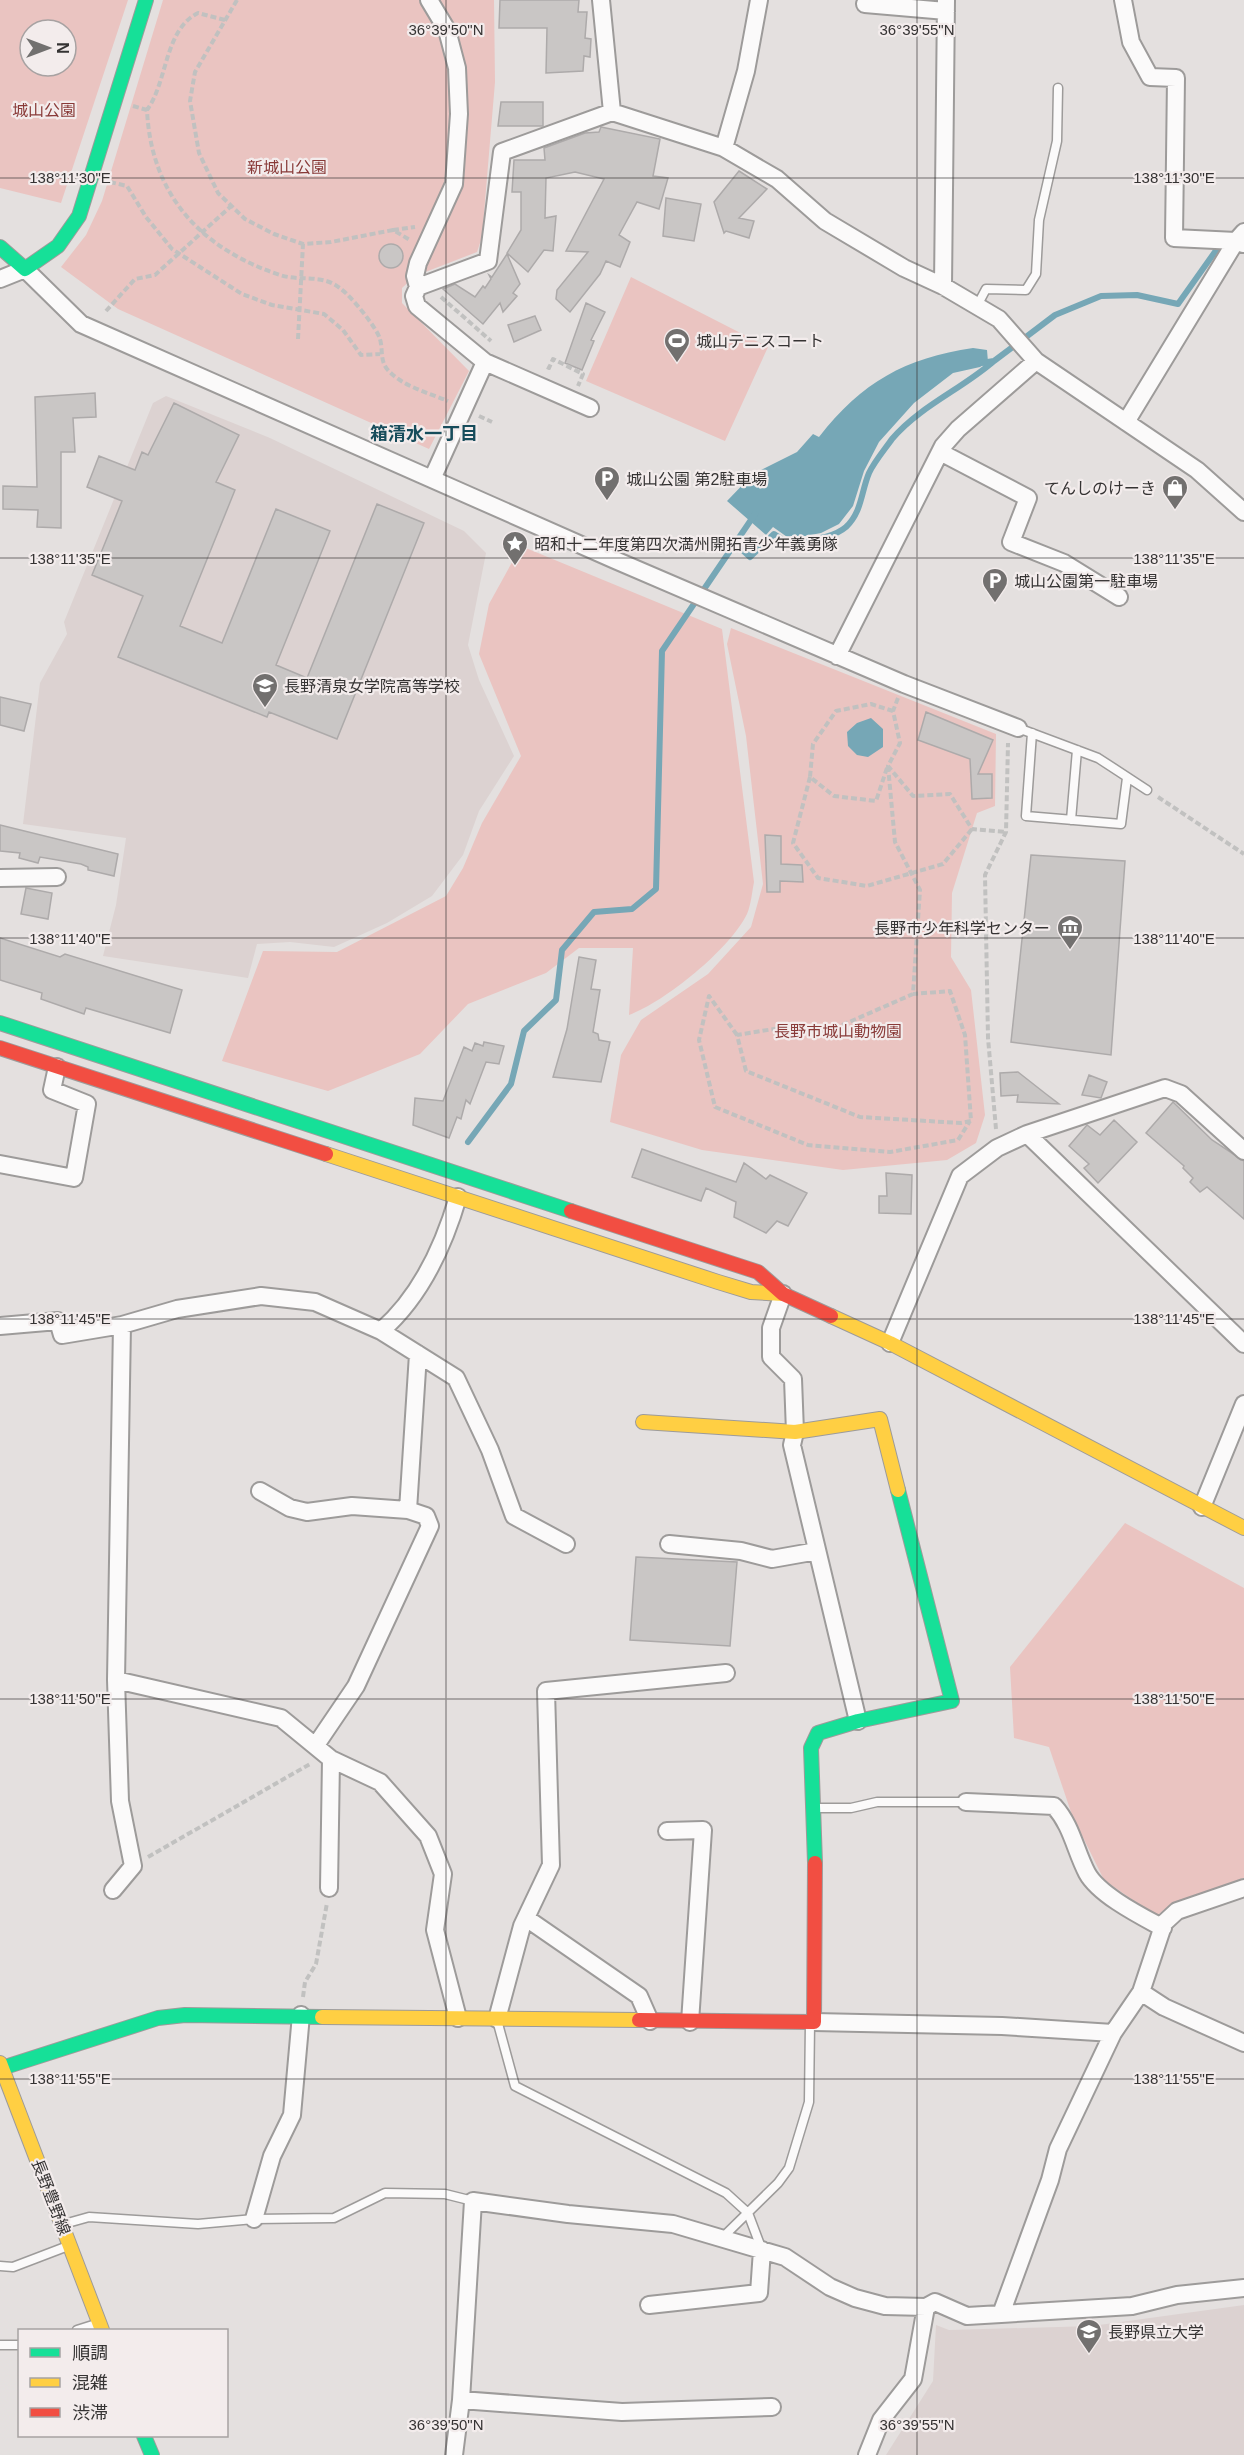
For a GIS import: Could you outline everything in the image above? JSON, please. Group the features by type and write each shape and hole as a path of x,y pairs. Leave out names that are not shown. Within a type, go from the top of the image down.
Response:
{"street":[{"path":"0,279 25,269 58,246 79,216 146,0"},
{"path":"429,0 447,30 457,68 459,114 454,184 415,276 418,286 414,296 417,306 485,362 590,408"},
{"path":"601,0 612,112"},
{"path":"724,148 746,71 759,0"},
{"path":"1123,0 1131,42 1150,77 1176,78 1174,238 1241,239"},
{"path":"865,4 946,6 943,286"},
{"path":"418,286 488,261 502,152 612,112 724,148 777,179 825,221 904,268 943,286 999,319 1036,361 1197,470 1244,512"},
{"path":"1126,422 1241,239"},
{"path":"0,247 81,324 837,656 1020,728"},
{"path":"837,656 940,452 958,429 1036,361"},
{"path":"432,479 485,362"},
{"path":"940,452 1028,498 1011,542 1064,563 1119,597"},
{"path":"0,878 57,877"},
{"path":"0,1023 758,1272 783,1294 890,1343 1244,1528"},
{"path":"0,1048 718,1282 751,1292 783,1294"},
{"path":"0,1164 74,1178 87,1104 51,1090 57,1067"},
{"path":"890,1343 960,1176 997,1148 1027,1134 1165,1088 1180,1094 1244,1151"},
{"path":"1027,1134 1244,1344"},
{"path":"381,1330 401,1314 447,1235 458,1197"},
{"path":"783,1294 771,1328 771,1357 793,1379 795,1432 792,1445 858,1721"},
{"path":"0,1326 58,1321 62,1335 122,1325 177,1309 261,1296 315,1302 381,1330 456,1378 490,1450 514,1516 566,1544"},
{"path":"113,1890 133,1866 120,1800 116,1680 122,1325"},
{"path":"408,1510 418,1354"},
{"path":"1202,1507 1244,1404"},
{"path":"643,1422 795,1432 880,1419 952,1701 858,1721 818,1733 811,1749 812,2022"},
{"path":"260,1491 290,1508 307,1512 351,1506 408,1510 426,1516 430,1526 325,1753 329,1888"},
{"path":"669,1544 741,1551 772,1559 817,1551"},
{"path":"497,2019 526,1918 551,1865 546,1691 726,1673"},
{"path":"116,1680 281,1718 325,1753 380,1782 428,1836 442,1874 435,1930 458,2018"},
{"path":"966,1802 1054,1806 1066,1819 1088,1875 1121,1905 1162,1928"},
{"path":"667,1831 703,1830 690,2022"},
{"path":"1001,2314 1050,2180 1058,2149 1113,2033 1141,1992 1162,1928 1177,1911 1244,1888"},
{"path":"526,1918 639,1996 650,2021"},
{"path":"1141,1992 1164,2007 1244,2043"},
{"path":"1,2066 158,2018 185,2015 812,2022 1002,2026 1113,2033"},
{"path":"254,2219 272,2156 292,2115 301,2015"},
{"name":"長野豊野線","path":"1,2066 101,2327"},
{"path":"454,2455 461,2400 473,2201 568,2214 673,2224 785,2257 830,2287 855,2298 885,2306 926,2307 935,2302 967,2316 1132,2306 1177,2295 1244,2288"},
{"path":"650,2305 759,2293 762,2250"},
{"path":"867,2455 881,2420 913,2379 926,2307"},
{"path":"461,2400 622,2412 772,2407"},
{"path":"144,2437 152,2455"}],"lane":[{"path":"977,306 986,289 1026,290 1036,274 1039,220 1056,141 1058,88"},
{"path":"1127,778 1121,824 1026,816 1020,728 1098,758 1147,790"},
{"path":"1071,820 1077,750"},
{"path":"813,1808 851,1808 878,1802 966,1802"},
{"path":"497,2019 515,2086 726,2193 748,2213 762,2250"},
{"path":"722,2238 789,2168 809,2102 812,2022"},
{"path":"62,2225 89,2217 198,2224 254,2219 334,2218 385,2193 445,2194 473,2201"},
{"path":"0,2266 13,2267 70,2246"},
{"path":"0,2345 18,2345"}],"path":[{"path":"237,0 195,72 190,101 199,153 210,182 230,207 245,219 274,234 303,244 331,242 417,227"},
{"path":"225,20 198,13 179,28 157,96 147,110 151,144 163,180 178,207 202,232 237,257 283,276 329,280 346,292 380,339 380,354 387,369 400,380 457,405"},
{"path":"105,181 127,186 163,238 179,252 242,294 300,312 324,314 343,330 361,355 380,354"},
{"path":"106,311 135,279 155,275 230,207"},
{"path":"393,230 426,248"},
{"path":"298,339 303,244"},
{"path":"418,286 434,291 497,346"},
{"path":"539,363 549,368 553,359 583,374 576,391"},
{"path":"476,415 492,422"},
{"path":"810,777 834,796 876,801 888,766 900,743 893,711 904,684"},
{"path":"893,711 871,704 836,711 813,744 810,777 793,843 818,878 867,886 943,864 972,829"},
{"path":"997,1148 988,1038 985,875 1006,832 1020,728"},
{"path":"888,766 914,796 950,794 972,829"},
{"path":"888,766 896,842 920,890 913,994"},
{"path":"1147,790 1244,854"},
{"path":"972,829 1006,832"},
{"path":"738,1035 780,1028 831,1030 913,994 950,991 965,1035 970,1121 958,1140 890,1152 808,1145 715,1107 699,1040 709,996 738,1035 746,1071 860,1117 961,1123 970,1121"},
{"path":"133,1866 325,1753"},
{"path":"301,2015 305,1982 316,1964 329,1888"}],"shaded area":[{"name":"長野清泉女学院高等学校","path":"166,396 270,438 464,531 486,553 468,645 479,680 514,756 479,811 463,855 432,896 387,923 334,947 290,942 257,944 248,978 103,956 116,905 126,838 23,824 40,683 67,634 64,622 153,403"},
{"name":"長野県立大学","path":"1244,2305 1244,2455 886,2455 933,2381 936,2325 949,2330 1092,2326"}],"green space":[{"name":"城山公園","path":"0,0 128,0 61,203 0,188"},
{"name":"新城山公園","path":"163,0 494,0 495,82 482,237 477,252 415,276 402,288 402,303 469,371 429,449 118,309 61,267 86,235 102,201"},
{"name":"城山テニスコート","path":"631,277 768,347 725,441 586,381"},
{"path":"521,546 722,629 754,882 747,914 739,928 712,958 678,987 629,1015 633,948 579,948 546,973 468,1004 420,1054 328,1091 222,1061 263,951 337,952 446,896 463,868 482,823 521,756 479,654 489,604"},
{"name":"長野市城山動物園","path":"731,628 996,734 995,806 977,813 952,893 951,957 971,990 985,1115 976,1143 947,1160 843,1170 702,1150 610,1122 621,1055 641,1020 708,974 751,927 763,884 746,736 727,644"},
{"path":"1125,1523 1244,1588 1244,1878 1175,1902 1156,1916 1104,1880 1072,1815 1049,1747 1014,1738 1010,1667"}],"water":[{"path":"973,348 987,350 988,362 980,367 953,373 914,403 879,442 864,471 853,506 839,524 821,533 790,539 773,527 766,535 727,501 753,474 797,452 813,434 819,437 852,401 869,387 906,366 926,358"},
{"path":"871,718 883,729 883,747 868,757 857,755 848,746 847,732 857,723"}],"building":[{"path":"500,0 579,0 578,12 587,12 585,38 591,39 590,57 584,56 583,71 546,73 547,28 499,28"},
{"path":"501,102 543,102 543,126 498,126"},
{"path":"601,127 660,139 653,176 668,178 659,209 637,202 619,235 630,242 620,267 606,261 600,274 570,312 556,299 557,290 588,252 566,251 604,179 575,172 546,178 545,218 556,216 553,251 544,250 528,272 507,253 521,230 521,192 512,192 514,160 545,160 544,148 585,133 599,132"},
{"path":"739,171 767,189 739,218 754,221 749,238 726,231 724,233 714,202"},
{"path":"666,198 701,204 694,241 663,236"},
{"path":"391,244 400,247 403,256 400,265 391,268 382,265 379,256 382,247"},
{"path":"507,254 520,284 513,293 517,296 503,312 500,303 483,324 443,289 455,284 475,297 483,286 485,288 491,279 489,275 492,277"},
{"path":"586,303 605,312 591,340 594,341 582,370 565,363"},
{"path":"535,316 541,330 514,342 508,325"},
{"path":"95,393 96,417 73,418 75,452 61,452 61,528 37,527 38,510 3,509 3,486 37,487 35,397"},
{"path":"174,403 239,435 216,482 235,490 180,626 222,643 276,509 330,531 276,665 307,678 377,504 424,523 337,739 269,712 267,717 118,657 143,596 92,575 122,501 87,487 99,456 135,470 142,452 148,455"},
{"path":"0,697 31,704 24,731 0,725"},
{"path":"926,712 993,740 978,774 992,774 992,798 972,799 970,759 918,740"},
{"path":"0,825 118,854 114,876 88,870 88,867 81,864 40,857 38,863 19,858 20,853 0,851"},
{"path":"765,835 781,836 781,864 802,865 803,882 780,881 780,892 767,892"},
{"name":"長野市少年科学センター","path":"1031,855 1125,861 1111,1055 1011,1042"},
{"path":"26,888 52,893 48,919 21,914"},
{"path":"0,938 60,957 65,954 182,990 170,1033 86,1008 84,1014 41,999 42,993 0,980"},
{"path":"579,957 596,960 591,989 600,990 593,1032 598,1034 599,1040 610,1042 601,1082 553,1077 567,1029"},
{"path":"484,1042 504,1046 499,1064 486,1062 470,1104 466,1100 461,1119 457,1117 449,1138 413,1125 415,1098 443,1101 464,1047 472,1051 475,1043 483,1046"},
{"path":"1018,1072 1059,1104 1017,1102 1018,1095 1001,1096 1000,1073"},
{"path":"1089,1075 1107,1082 1101,1098 1082,1095"},
{"path":"1173,1102 1212,1140 1244,1161 1244,1219 1207,1187 1200,1192 1190,1182 1193,1178 1183,1168 1184,1166 1146,1133"},
{"path":"1114,1120 1137,1142 1098,1183 1084,1168 1089,1164 1069,1146 1087,1125 1100,1135"},
{"path":"642,1149 736,1182 744,1163 766,1179 770,1175 807,1193 788,1226 777,1221 766,1233 734,1217 736,1202 706,1188 701,1201 632,1177"},
{"path":"886,1173 912,1175 911,1214 879,1213 879,1196 887,1196"},
{"path":"636,1557 737,1562 730,1646 630,1640"}],"waterway":[{"path":"981,363 994,361 1055,315 1101,296 1137,295 1178,304 1217,249"},
{"path":"735,543 750,557 774,534 789,544 827,537 846,527 855,515 871,469 892,439 928,407 994,361"},
{"path":"468,1142 511,1084 524,1031 556,1000 562,950 594,912 632,909 656,889 662,651 755,514"}],"traffic: fast":[{"path":"0,247 25,269 58,246 79,216 146,0"},
{"path":"0,1023 571,1211"},
{"path":"815,1863 811,1748 818,1733 858,1721 952,1701 898,1490"},
{"path":"2,2068 158,2018 185,2015 322,2017"},
{"path":"144,2437 152,2455"}],"traffic: slow":[{"path":"326,1154 718,1282 751,1292 783,1294"},
{"path":"831,1316 890,1343 1244,1528"},
{"path":"643,1422 795,1432 880,1419 898,1490"},
{"path":"322,2017 639,2020"},
{"path":"0,2063 102,2329"}],"traffic: jam":[{"path":"0,1048 326,1154"},
{"path":"571,1211 758,1272 783,1294 831,1316"},
{"path":"639,2020 814,2022 815,1863"}],"place":[{"name":"城山テニスコート","path":"677,364"},
{"name":"城山公園 第2駐車場","path":"607,502"},
{"name":"てんしのけーき","path":"1175,511"},
{"name":"昭和十二年度第四次満州開拓青少年義勇隊","path":"515,567"},
{"name":"城山公園第一駐車場","path":"995,604"},
{"name":"長野清泉女学院高等学校","path":"265,709"},
{"name":"長野市少年科学センター","path":"1070,951"},
{"name":"長野県立大学","path":"1089,2355"}],"district":[{"name":"箱清水一丁目","path":"424,434"}]}
